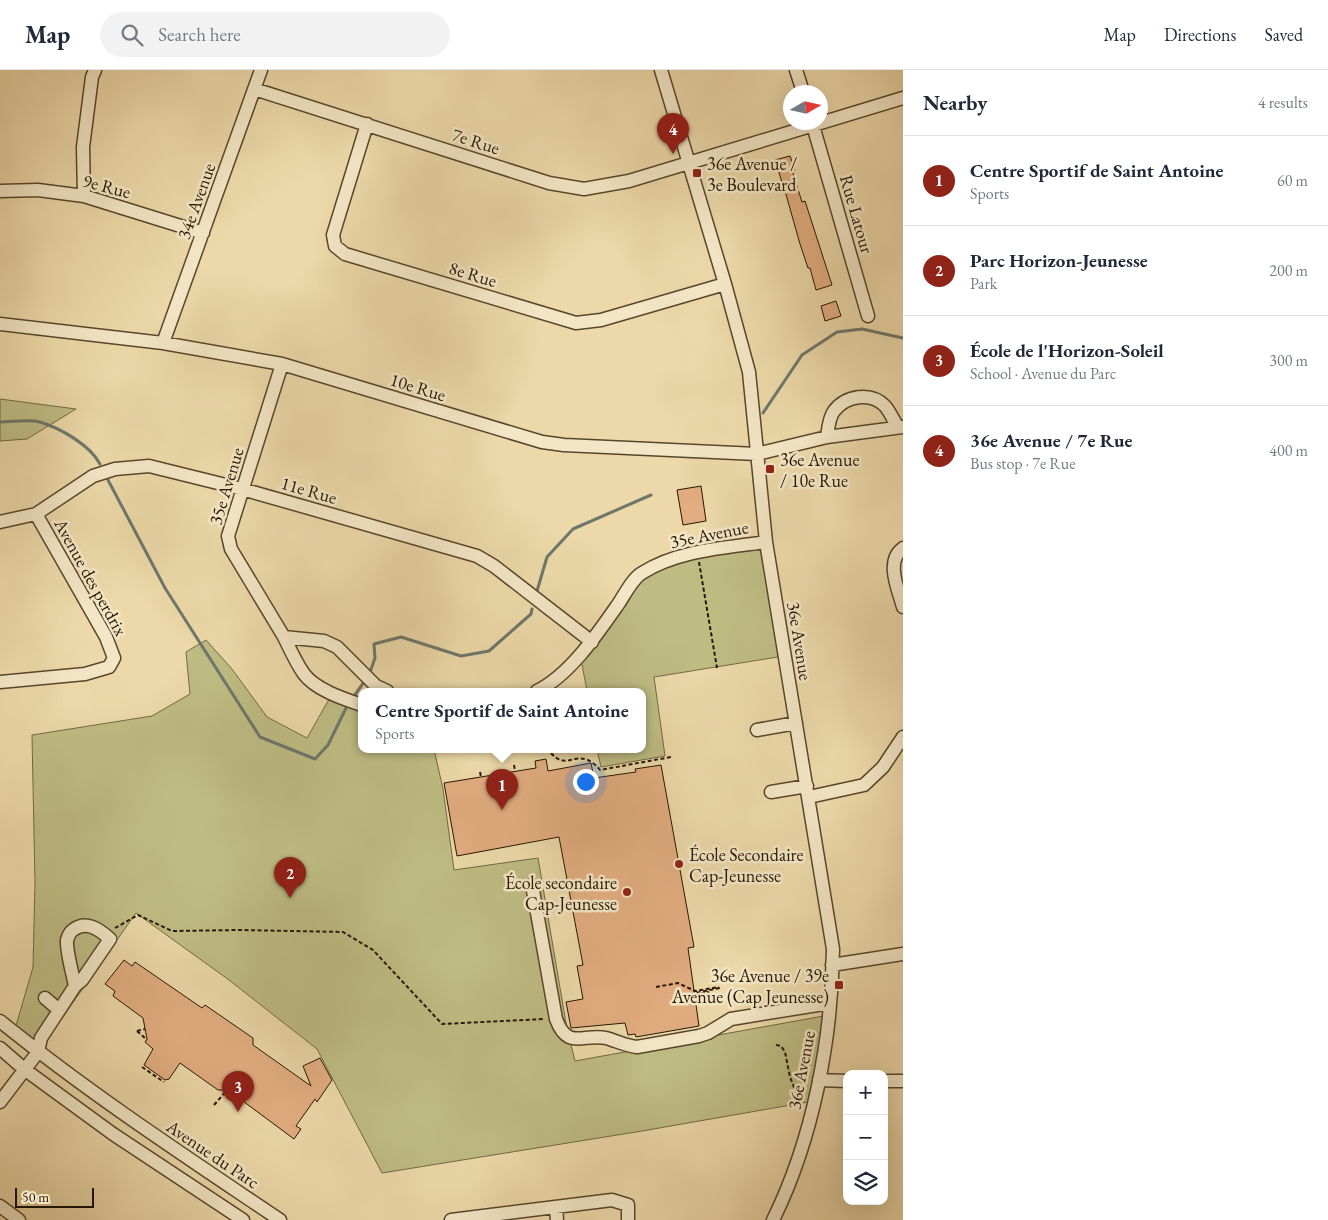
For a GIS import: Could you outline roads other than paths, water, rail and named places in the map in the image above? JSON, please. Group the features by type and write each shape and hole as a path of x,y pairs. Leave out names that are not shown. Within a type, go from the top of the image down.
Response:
{"street":[{"path":"84,196 82,147 94,70"},
{"name":"34e Avenue","path":"163,343 261,70"},
{"name":"36e Avenue","path":"661,70 725,284 749,372 766,542 833,949 830,1003 823,1063 807,1128 787,1192 773,1220"},
{"path":"796,70 801,85"},
{"name":"7e Rue","path":"254,89 549,184 584,189 611,185 793,130"},
{"name":"7e Rue","path":"828,119 903,98"},
{"name":"8e Rue","path":"367,124 333,235 335,246 344,254 576,324 601,320 725,284"},
{"name":"Rue Latour","path":"814,130 868,316"},
{"name":"9e Rue","path":"0,191 38,190 84,196 203,233"},
{"name":"10e Rue","path":"0,324 163,343 282,364 542,442 564,445 757,454 827,437 900,426 884,405 872,399 857,397 843,402 832,413 827,437"},
{"name":"35e Avenue","path":"282,364 228,536 231,549 305,676 332,694 358,704"},
{"name":"11e Rue","path":"0,522 36,514 93,476 115,468 149,466 242,489 477,556 494,566 592,642"},
{"name":"Avenue des perdrix","path":"0,682 85,674 109,667 114,658 106,637 36,514"},
{"name":"35e Avenue","path":"544,688 561,675 592,642 640,574 669,559 700,552 766,542"},
{"path":"903,548 894,558 894,579 903,607"},
{"path":"284,637 324,641 337,647 376,686 381,688"},
{"path":"758,730 796,723"},
{"path":"771,792 808,792 864,785 883,767 903,737"},
{"path":"532,885 556,1019 560,1030 570,1037 579,1040 604,1037 628,1046 637,1047 699,1036 708,1033 731,1019 830,1003"},
{"path":"0,1102 38,1052 41,1038 59,1010 110,940 104,934 88,925 78,926 69,933 67,941 75,986"},
{"path":"832,965 903,954"},
{"path":"45,998 59,1010"},
{"name":"Avenue du Parc","path":"0,1021 38,1052 272,1218"},
{"path":"0,1048 24,1070 114,1134 243,1220"},
{"path":"819,1080 843,1081"},
{"path":"888,1081 903,1081"},
{"path":"114,1134 128,1116"},
{"path":"451,1220 556,1214 612,1200 628,1204 628,1220"},
{"path":"0,1206 19,1220"}],"waterway":[{"path":"763,413 802,355 837,332 862,329 903,338"},
{"path":"0,422 30,421 48,425 74,438 89,450 100,464"},
{"path":"108,480 165,588 260,737 315,759 328,745 347,706"},
{"path":"537,591 547,557 573,529 651,495"},
{"path":"369,675 375,658 374,644 401,637 461,656 489,651 531,614 532,609"},
{"path":"360,688 364,682"},
{"path":"354,696 358,690"}],"place":[{"name":"36e Avenue / 7e Rue","path":"673,154"},
{"name":"36e Avenue / 3e Boulevard","path":"697,173"},
{"name":"36e Avenue / 10e Rue","path":"770,469"},
{"name":"Centre Sportif de Saint Antoine","path":"502,810"},
{"name":"École Secondaire Cap-Jeunesse","path":"679,864"},
{"name":"École secondaire Cap-Jeunesse","path":"627,892"},
{"name":"Parc Horizon-Jeunesse","path":"290,898"},
{"name":"36e Avenue / 39e Avenue (Cap Jeunesse)","path":"839,985"},
{"name":"École de l'Horizon-Soleil","path":"238,1112"}]}
